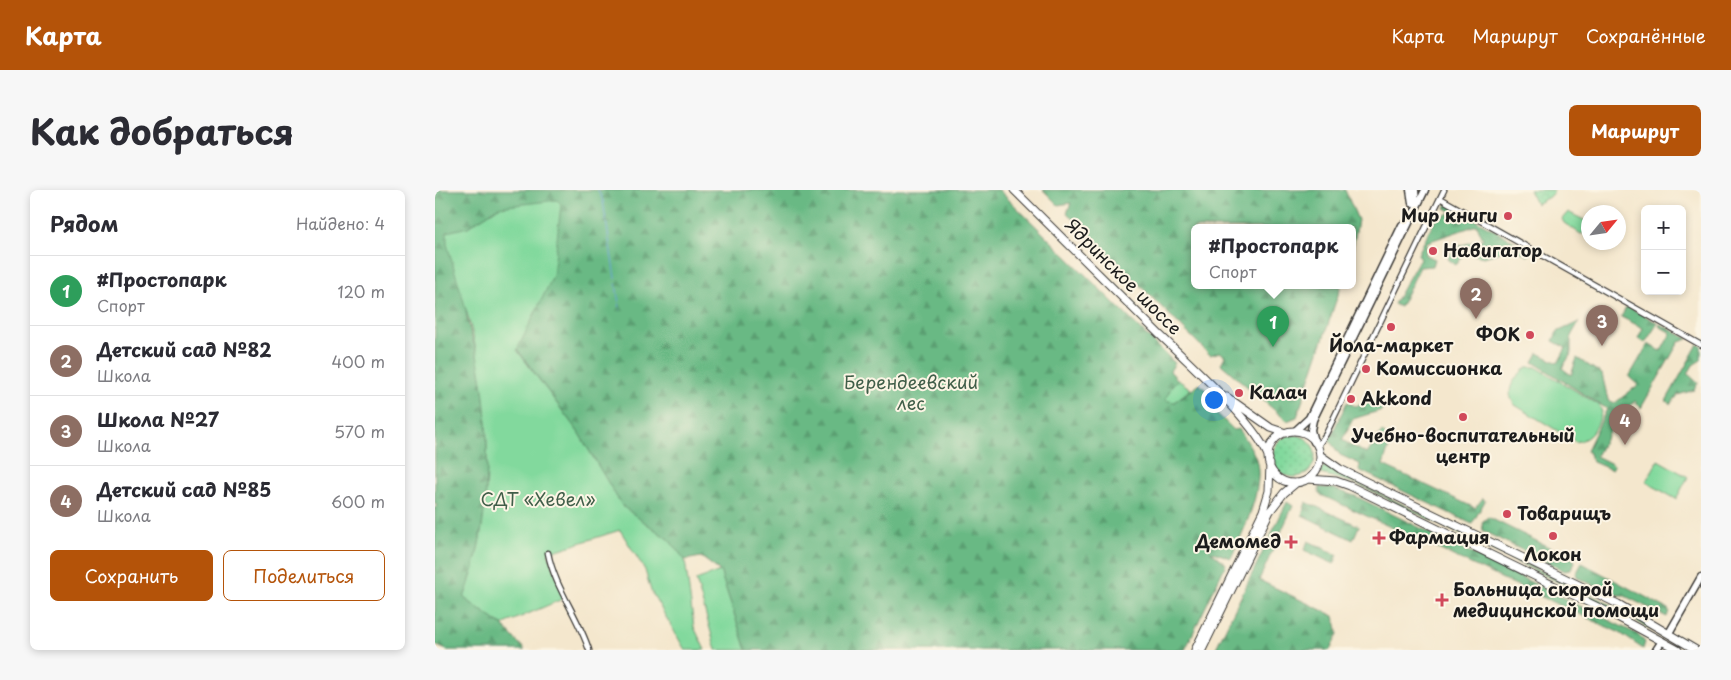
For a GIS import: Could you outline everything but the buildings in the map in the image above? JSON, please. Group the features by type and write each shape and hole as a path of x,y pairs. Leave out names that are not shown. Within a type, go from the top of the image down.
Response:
{"main road":[{"name":"Ядринское шоссе","path":"1014,190 1212,385 1263,444 1269,461"},
{"path":"1410,190 1413,208"},
{"path":"1415,190 1416,198"},
{"path":"1308,479 1317,470 1320,455 1311,430 1313,420 1420,190"},
{"path":"1195,650 1263,511 1270,486 1269,461 1271,444 1286,433 1295,431 1309,418 1413,208 1425,190"},
{"name":"Ядринское шоссе","path":"1212,385 1271,428 1286,433"},
{"path":"1295,431 1307,435 1316,444"},
{"path":"1320,455 1341,469 1619,604 1696,650"},
{"path":"1269,461 1279,478 1287,482 1296,483"},
{"path":"1203,650 1270,511 1283,493 1296,483 1308,479 1336,482 1350,486 1612,614 1678,650"},
{"path":"1656,650 1669,633 1701,577"},
{"path":"1661,650 1663,642"}],"street":[{"path":"1316,444 1326,434 1444,190"},
{"path":"1439,198 1701,345"},
{"path":"547,553 551,570 583,631 589,650"}],"green space":[{"name":"Берендеевский лес","path":"435,190 999,190 1175,363 1170,371 1178,380 1173,384 1174,402 1200,384 1214,399 1210,407 1234,430 1239,429 1256,459 1258,483 1251,510 1231,558 1210,551 1226,564 1185,650 746,650 720,571 701,557 685,560 669,540 622,506 578,432 517,349 535,313 499,207 468,227 465,279 466,310 478,358 486,422 487,452 484,513 473,571 464,598 502,625 525,650 447,650 435,645 435,509 437,505 435,503"},
{"path":"1043,190 1345,190 1358,220 1356,231 1356,224 1191,224 1191,289 1340,289 1297,417 1287,421 1221,364 1225,356 1220,352 1210,355 1067,213 1071,203 1058,205"},
{"path":"1529,190 1555,190 1549,197 1536,204"},
{"name":"СДТ «Хевел»","path":"557,200 561,204 553,276 517,350 578,432 622,506 669,540 685,560 694,627 705,650 685,650 651,591 645,570 620,530 548,553 565,598 502,625 464,598 473,571 484,513 487,452 486,422 476,350 447,244 447,232 468,227 499,207"},
{"path":"1447,204 1532,251 1528,256 1513,248 1484,257 1465,253 1456,265 1448,259 1455,247 1483,239 1477,225 1427,242 1425,255 1435,259 1433,266 1420,267 1400,307 1394,304 1420,258 1418,254 1435,220 1452,212 1445,208"},
{"path":"1568,212 1581,218 1581,234 1564,223 1562,219"},
{"path":"1627,306 1658,323 1645,343 1638,338 1643,328 1621,317"},
{"path":"1579,322 1571,336 1571,354 1562,368 1571,375 1577,358 1602,374 1608,400 1615,403 1638,385 1629,377 1648,344 1661,351 1671,333 1659,326 1660,324 1688,339 1679,342 1641,408 1635,401 1619,414 1596,456 1614,465 1612,470 1593,462 1587,450 1607,409 1533,362 1538,353 1558,363 1566,348 1553,341 1557,332"},
{"path":"1698,344 1701,346 1701,360 1693,365 1688,374 1698,383 1694,390 1678,395 1671,404 1666,401"},
{"path":"1527,367 1536,367 1599,405 1602,412 1599,422 1590,435 1576,442 1515,405 1510,389 1518,375"},
{"path":"1178,380 1191,389 1174,402 1165,400 1173,384"},
{"path":"1379,401 1382,410 1353,419 1342,440 1367,454 1382,431 1391,441 1383,465 1475,508 1483,498 1485,501 1472,524 1359,470 1360,464 1340,455 1329,440 1347,402 1355,406"},
{"path":"1298,435 1306,438 1312,444 1315,456 1312,468 1306,474 1290,477 1282,474 1276,468 1273,452 1276,444 1282,438"},
{"path":"1658,460 1688,477 1676,499 1646,482"},
{"path":"1323,466 1627,613 1653,628 1652,630 1626,615 1355,483 1321,474"},
{"path":"1319,487 1334,489 1355,496 1639,635 1645,642 1643,649 1620,633 1319,494"},
{"path":"1287,502 1293,506 1259,580 1334,616 1338,634 1330,650 1215,650"},
{"path":"1306,502 1359,526 1353,540 1302,515"},
{"path":"1488,517 1573,559 1575,562 1570,570 1565,571 1483,531 1482,522"},
{"path":"1308,541 1338,555 1334,564 1304,550"},
{"path":"1582,563 1668,609 1667,617 1623,595 1615,595 1578,578 1576,574"},
{"path":"720,571 746,650 716,650 696,580"}],"waterway":[{"path":"598,190 603,201 620,310"}],"place":[{"name":"Мир книги","path":"1508,216"},
{"name":"Навигатор","path":"1433,251"},
{"name":"Детский сад №82","path":"1476,319"},
{"name":"Йола-маркет","path":"1391,327"},
{"name":"ФОК","path":"1530,335"},
{"name":"Школа №27","path":"1602,346"},
{"name":"#Простопарк","path":"1273,347"},
{"name":"Комиссионка","path":"1366,369"},
{"name":"Калач","path":"1239,393"},
{"name":"Akkond","path":"1351,399"},
{"name":"Учебно-воспитательный центр","path":"1463,417"},
{"name":"Детский сад №85","path":"1625,445"},
{"name":"Товарищъ","path":"1507,514"},
{"name":"Локон","path":"1553,536"},
{"name":"Фармация","path":"1379,538"},
{"name":"Демомед","path":"1291,542"},
{"name":"Больница скорой медицинской помощи","path":"1442,600"}]}
